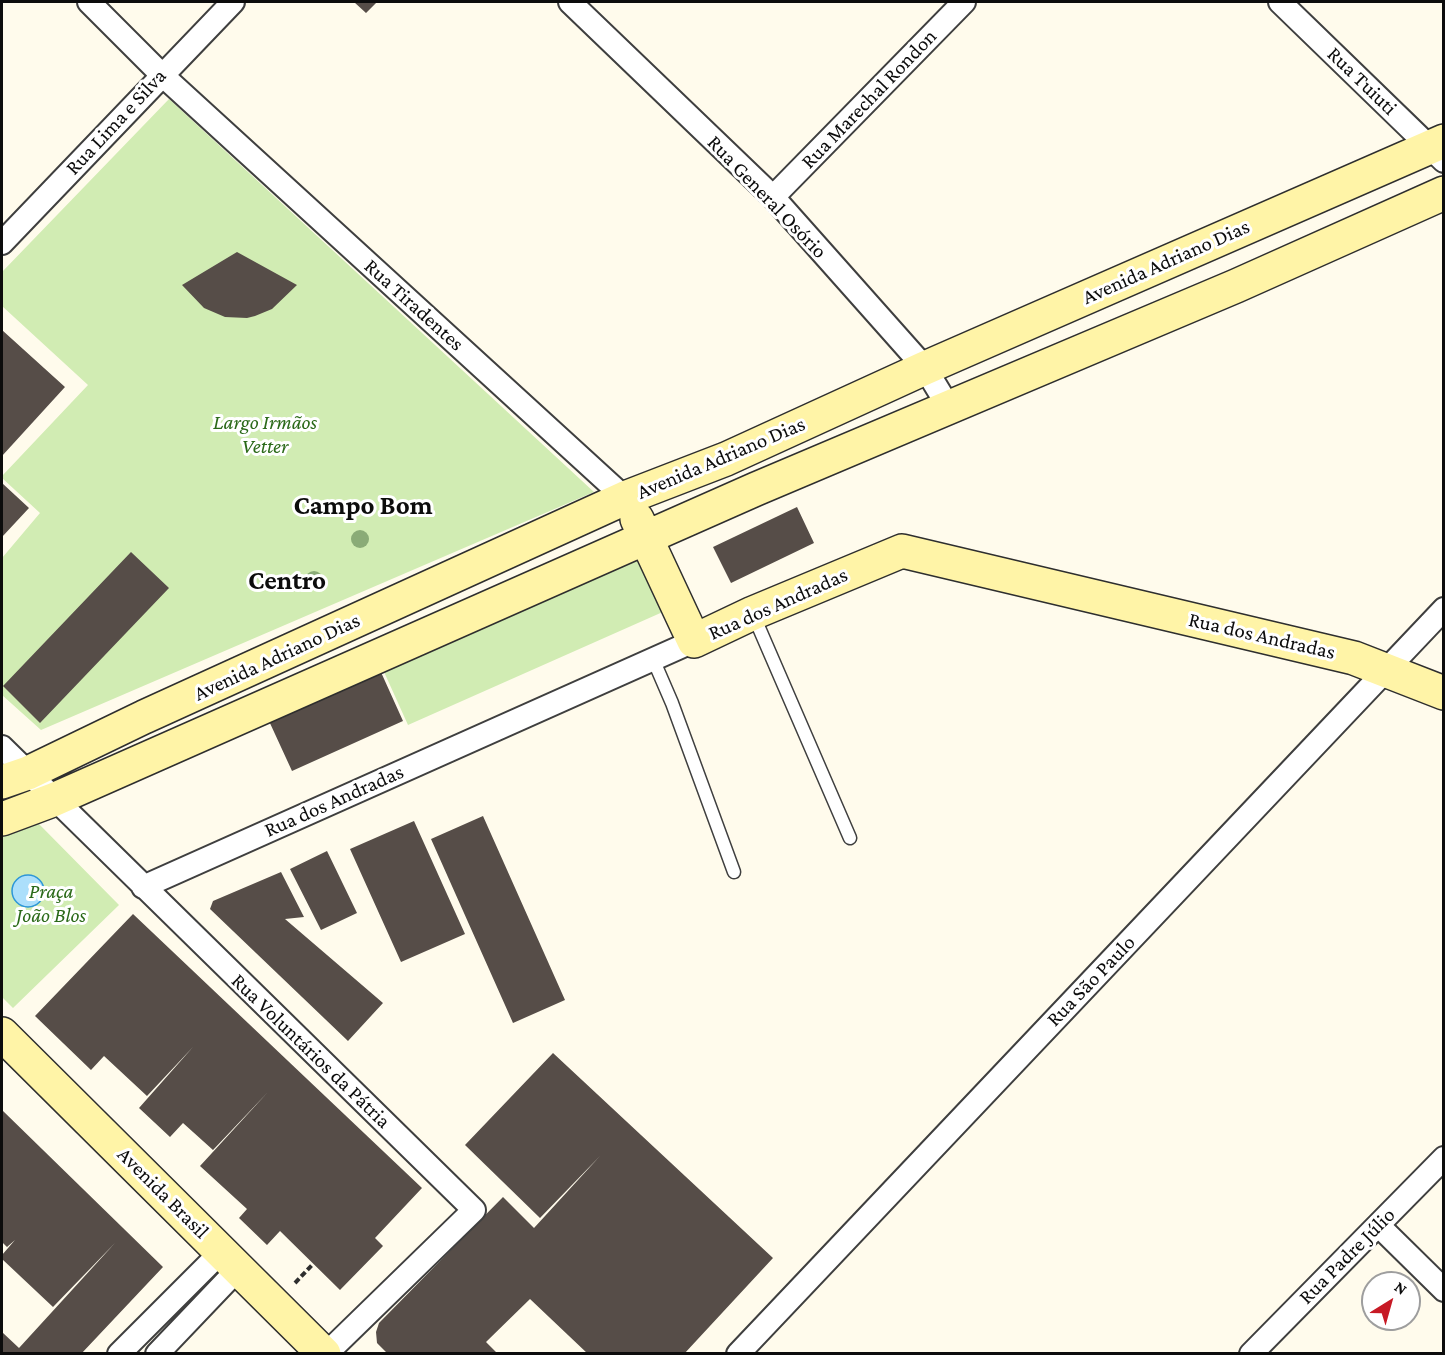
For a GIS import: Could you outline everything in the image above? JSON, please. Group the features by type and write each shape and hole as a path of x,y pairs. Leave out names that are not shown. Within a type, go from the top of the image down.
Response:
{"street":[{"name":"Rua Tiradentes","path":"89,2 161,74 625,498 647,537 694,641"},
{"name":"Rua Lima e Silva","path":"2,243 161,74 233,2"},
{"name":"Rua General Osório","path":"570,2 773,197 925,368 948,406"},
{"name":"Rua Marechal Rondon","path":"773,197 964,2"},
{"name":"Rua Tuiuti","path":"1280,2 1439,150"},
{"name":"Avenida Adriano Dias","path":"14,778 625,498 726,459 925,368 1439,150"},
{"name":"Avenida Adriano Dias","path":"2,819 53,800 647,537 948,406 1236,286 1443,193"},
{"name":"Rua dos Andradas","path":"143,887 753,613 902,551 1342,655 1443,693"},
{"name":"Rua São Paulo","path":"738,1353 1443,609"},
{"path":"368,615 385,653"},
{"name":"Rua Voluntários da Pátria","path":"2,747 14,778 53,800 474,1210 325,1353"},
{"name":"Avenida Brasil","path":"2,1034 325,1353"},
{"name":"Rua Padre Júlio","path":"1251,1353 1443,1158"},
{"path":"1378,1225 1443,1290"},
{"path":"119,1353 231,1259"},
{"path":"157,1353 231,1259"}],"lane":[{"path":"753,613 850,838"},
{"path":"653,659 672,703 734,872"}],"path":[{"path":"295,1283 313,1264"}],"green space":[{"name":"Largo Irmãos Vetter","path":"169,99 594,492 41,730 2,695 2,558 40,513 2,476 88,385 2,306 2,272"},
{"path":"632,553 674,607 408,725 380,663"},
{"name":"Praça João Blos","path":"38,823 119,905 13,1008 2,997 2,837"}],"water":[{"path":"28,875 40,879 44,891 40,903 28,907 16,903 12,891 16,879"}],"building":[{"path":"354,2 377,2 366,13"},
{"path":"237,252 297,285 272,309 247,318 225,317 204,308 182,285"},
{"path":"2,330 65,387 2,456"},
{"path":"2,483 29,508 2,537"},
{"path":"797,507 814,543 731,583 713,547"},
{"path":"131,552 169,588 40,723 3,686"},
{"path":"380,670 403,721 292,771 269,721"},
{"path":"483,816 565,1000 513,1023 431,839"},
{"path":"414,821 465,934 401,962 350,849"},
{"path":"327,851 357,913 321,930 290,869"},
{"path":"281,872 304,917 285,919 383,1003 348,1041 210,909 213,901"},
{"path":"133,914 422,1188 375,1238 383,1246 340,1290 280,1231 267,1245 239,1218 247,1209 200,1166 268,1092 213,1150 183,1123 170,1137 139,1108 193,1047 147,1096 104,1056 91,1070 35,1016"},
{"path":"553,1053 773,1258 684,1354 588,1354 530,1299 486,1342 498,1354 388,1354 377,1343 376,1332 379,1323 503,1197 534,1228 600,1156 540,1218 465,1145"},
{"path":"2,1110 163,1267 81,1354 2,1354 2,1332 19,1348 115,1243 53,1307 2,1259 2,1255 15,1240 7,1247 2,1242"}],"district":[{"name":"Campo Bom","path":"363,506"},
{"name":"Centro","path":"287,581"}]}
